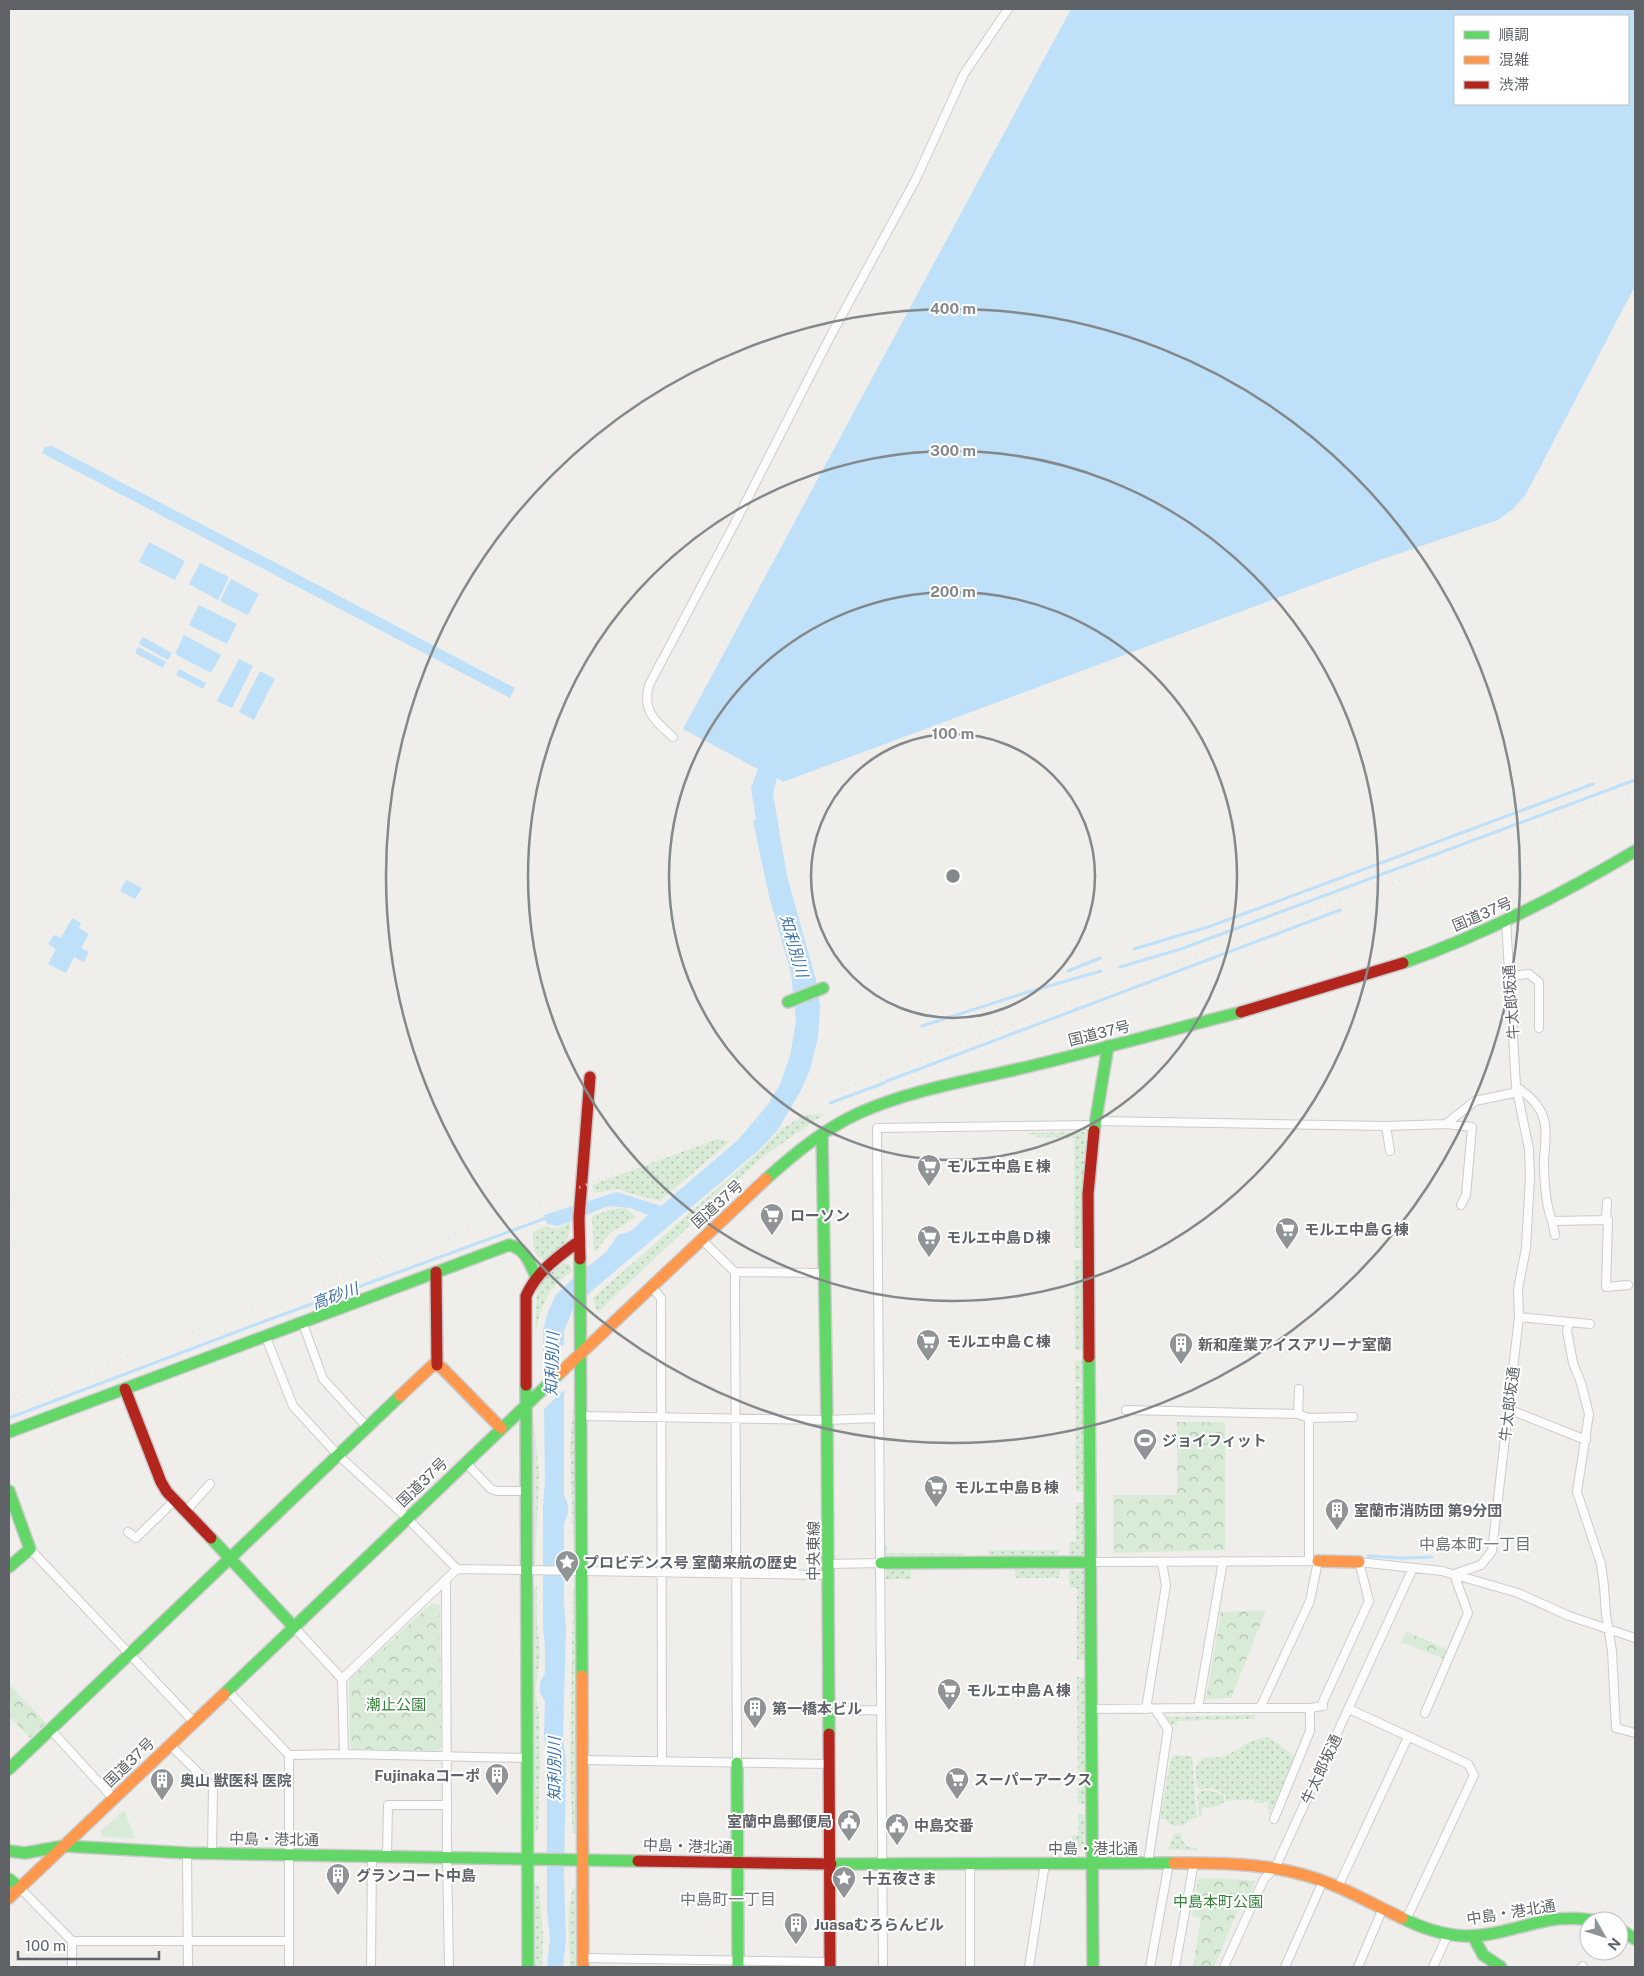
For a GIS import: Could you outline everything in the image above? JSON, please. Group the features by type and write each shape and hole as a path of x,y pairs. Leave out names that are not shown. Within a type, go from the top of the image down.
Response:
{"main road":[{"name":"国道37号","path":"9,1898 772,1172 836,1124 893,1099 1262,1006 1380,971 1506,921 1572,888 1635,850"},
{"path":"788,1002 823,988"},
{"path":"1093,1967 1088,1194 1091,1150 1108,1046"},
{"path":"583,1963 582,1416 579,1199 590,1077"},
{"name":"中央東線","path":"822,1135 827,1420 830,1964"},
{"path":"528,1967 526,1296 529,1285 536,1277 579,1241"},
{"path":"9,1432 302,1321 510,1245 522,1250 536,1277"},
{"path":"436,1272 437,1365"},
{"path":"9,1769 434,1364 442,1368 501,1428"},
{"path":"125,1389 161,1482 174,1501 293,1626"},
{"path":"9,1491 30,1549 9,1567"},
{"path":"1314,1561 1359,1562"},
{"path":"881,1563 1091,1562"},
{"path":"737,1763 738,1964"},
{"name":"中島・港北通","path":"9,1851 25,1853 64,1846 187,1853 447,1856 738,1863 1194,1863 1275,1868 1322,1881 1406,1920 1448,1934 1473,1936 1551,1920 1579,1919"},
{"path":"9,1878 20,1888"},
{"path":"1473,1936 1480,1953 1485,1959 1501,1967"}],"street":[{"path":"673,737 655,721 648,707 646,696 649,685 829,339 916,179 964,74 1008,9"},
{"name":"牛太郎坂通","path":"1454,1574 1481,1565 1492,1550 1519,1317 1518,1289 1526,1248 1530,1177 1529,1149 1517,1089 1506,921"},
{"path":"1509,976 1528,974 1539,982 1539,1028"},
{"path":"1446,1124 1475,1101 1517,1089 1535,1103 1545,1122 1547,1138 1544,1159 1545,1189 1555,1235"},
{"path":"883,1967 877,1128 1096,1123 1386,1126 1446,1124 1472,1127 1466,1195 1461,1205"},
{"path":"1386,1126 1390,1151"},
{"path":"1607,1202 1606,1287 1628,1285"},
{"path":"1552,1221 1606,1220"},
{"path":"701,1239 735,1272 825,1273"},
{"path":"735,1272 737,1763"},
{"path":"651,1286 661,1298 660,1572 662,1761"},
{"path":"1519,1317 1590,1324"},
{"path":"302,1321 323,1379 368,1427"},
{"path":"1569,1322 1568,1331 1573,1363 1582,1383 1588,1414 1586,1440 1578,1474 1577,1492 1600,1564 1612,1651 1616,1728 1635,1733"},
{"path":"265,1336 293,1406 338,1455 407,1518 457,1569 736,1574 828,1569 881,1563"},
{"path":"1298,1414 1299,1389"},
{"path":"1508,1409 1586,1440"},
{"path":"1126,1410 1298,1414 1309,1418 1354,1416"},
{"path":"582,1416 827,1420 878,1418"},
{"path":"1260,1708 1310,1601 1314,1561 1309,1418"},
{"path":"466,1462 491,1489 496,1491 526,1492"},
{"path":"185,1512 210,1484"},
{"path":"128,1532 136,1538 174,1501"},
{"path":"30,1549 193,1722"},
{"path":"1198,1708 1223,1561"},
{"path":"1091,1562 1314,1561"},
{"path":"1146,1709 1166,1584 1162,1562"},
{"path":"1092,1709 1310,1708 1322,1706 1369,1601 1359,1562 1454,1574 1518,1593 1569,1616 1635,1638"},
{"name":"牛太郎坂通","path":"1224,1967 1264,1879 1275,1868 1413,1568"},
{"path":"342,1678 457,1569"},
{"path":"1425,1712 1468,1613 1454,1574"},
{"path":"446,1580 449,1967"},
{"path":"293,1626 342,1678 344,1754"},
{"path":"227,1690 289,1754 289,1967"},
{"path":"1274,1820 1310,1731 1310,1708"},
{"path":"1148,1863 1168,1729 1155,1709"},
{"path":"1349,1709 1468,1764 1474,1774 1406,1920"},
{"path":"829,1710 881,1710"},
{"path":"50,1730 113,1798"},
{"path":"1338,1887 1408,1737"},
{"path":"170,1744 213,1787 212,1853"},
{"path":"289,1754 527,1758"},
{"path":"583,1760 829,1764"},
{"path":"387,1856 388,1805 447,1805"},
{"path":"187,1853 188,1967"},
{"path":"371,1967 372,1855"},
{"path":"970,1863 970,1967"},
{"path":"1029,1967 1045,1863"},
{"path":"1150,1967 1169,1863"},
{"path":"1175,1967 1194,1863"},
{"path":"1285,1967 1322,1881"},
{"path":"20,1888 72,1941 72,1967"},
{"path":"1358,1967 1383,1908"},
{"path":"1433,1967 1448,1934"},
{"path":"72,1941 289,1941"},
{"path":"583,1963 830,1964"}],"green space":[{"path":"825,1114 761,1158 597,1313 593,1298 760,1151 781,1129 805,1115"},
{"path":"1086,1132 1082,1201 1082,1248 1074,1248 1074,1138 1036,1137 1036,1135 1029,1135 1029,1133"},
{"path":"717,1139 730,1141 660,1201 615,1189 594,1193 592,1185"},
{"path":"626,1208 636,1217 611,1232 594,1253 592,1216 613,1209"},
{"path":"570,1222 569,1234 559,1251 549,1258 543,1260 539,1258 534,1248 533,1232 543,1227 557,1229"},
{"path":"1082,1259 1082,1350 1075,1350 1074,1260"},
{"path":"564,1263 570,1265 572,1272 557,1283 546,1299 535,1334 537,1289 542,1280"},
{"path":"1075,1361 1083,1361 1083,1383 1075,1382"},
{"path":"575,1383 577,1562 574,1564 570,1447"},
{"path":"1075,1386 1083,1386 1083,1492 1076,1492"},
{"path":"1177,1422 1225,1422 1225,1550 1113,1553 1113,1495 1177,1495"},
{"path":"534,1423 539,1474 535,1565 532,1563 531,1425"},
{"path":"1076,1503 1084,1503 1083,1556 1069,1556 1069,1543 1076,1542"},
{"path":"885,1545 887,1546 887,1553 963,1553 963,1556 884,1556"},
{"path":"988,1550 1059,1550 1059,1555 989,1556"},
{"path":"1015,1569 1060,1569 1059,1578 1015,1578"},
{"path":"1069,1569 1084,1571 1084,1660 1077,1660 1077,1588 1069,1587"},
{"path":"887,1570 911,1570 911,1579 885,1579"},
{"path":"531,1587 537,1587 540,1657 535,1690 539,1713 538,1831 532,1831"},
{"path":"573,1588 577,1589 578,1833 573,1833 570,1772"},
{"name":"潮止公園","path":"431,1604 440,1605 441,1747 438,1751 352,1749 350,1746 350,1679"},
{"path":"1266,1610 1231,1698 1206,1699 1221,1612"},
{"path":"1406,1631 1448,1650 1444,1659 1401,1642"},
{"path":"1077,1677 1085,1677 1085,1804 1078,1804"},
{"path":"9,1684 46,1723 30,1738 9,1716"},
{"path":"1255,1715 1255,1719 1177,1721 1177,1725 1172,1725 1167,1717"},
{"path":"1264,1737 1270,1738 1293,1755 1304,1740 1269,1815 1268,1802 1255,1803 1254,1799 1226,1801 1225,1794 1211,1788 1200,1789 1197,1786 1195,1767 1203,1758 1221,1757 1249,1742"},
{"path":"1175,1755 1192,1756 1197,1818 1193,1818 1184,1825 1172,1826 1164,1819 1160,1819 1171,1758"},
{"path":"1209,1790 1224,1795 1224,1802 1219,1806 1202,1808 1202,1817 1199,1817 1197,1794 1199,1791"},
{"path":"124,1810 135,1838 102,1837 101,1831"},
{"path":"1078,1814 1085,1814 1084,1850 1072,1850 1072,1836 1078,1835"},
{"path":"1181,1833 1185,1845 1197,1848 1197,1851 1168,1849 1174,1834"},
{"name":"中島本町公園","path":"1217,1878 1256,1881 1242,1910 1238,1910 1214,1967 1193,1967 1201,1918 1192,1916 1198,1879"},
{"path":"533,1885 539,1885 543,1936 542,1967 533,1967"},
{"path":"575,1887 578,1889 578,1967 570,1967 569,1912 572,1892"}],"water":[{"name":"知利別川","path":"1071,9 1635,9 1635,286 1526,494 1513,509 1498,520 1377,561 783,782 777,778 773,794 787,876 816,980 820,1007 818,1037 810,1070 800,1092 777,1131 759,1150 594,1289 572,1311 564,1331 564,1495 568,1509 564,1523 564,1604 566,1627 563,1737 566,1761 564,1876 566,1939 563,1967 547,1967 550,1937 547,1911 547,1763 544,1734 545,1701 540,1693 540,1682 545,1673 543,1626 543,1505 545,1482 543,1331 548,1312 556,1295 571,1280 606,1252 618,1235 631,1231 648,1215 630,1208 608,1206 559,1226 547,1224 544,1215 617,1192 661,1206 739,1139 769,1103 780,1084 790,1056 796,1021 791,973 769,896 753,821 756,820 751,788 758,769 683,729"},
{"path":"52,446 515,688 510,698 42,453 45,447"},
{"path":"149,542 185,561 175,580 139,562"},
{"path":"200,563 229,577 218,600 189,584"},
{"path":"231,579 259,594 248,615 220,601"},
{"path":"199,605 237,624 227,644 189,625"},
{"path":"184,635 221,655 211,673 175,654"},
{"path":"143,637 172,653 168,660 139,644"},
{"path":"138,647 166,662 163,668 135,653"},
{"path":"239,659 253,666 232,708 217,701"},
{"path":"179,669 206,683 203,689 176,675"},
{"path":"260,671 275,679 254,720 239,712"},
{"path":"126,880 142,888 135,899 120,891"},
{"path":"72,918 81,923 79,928 89,934 81,948 89,952 84,962 74,957 66,973 48,964 56,949 48,944 54,935 61,938"}],"pier":[{"path":"565,1344 566,1388 541,1412 540,1368"}],"waterway":[{"path":"1120,967 1181,949 1635,780"},
{"path":"1134,949 1211,926 1593,784"},
{"path":"887,1081 1340,910"},
{"path":"1068,971 1100,958"},
{"path":"922,1026 1101,971"},
{"path":"830,1103 884,1083"},
{"name":"高砂川","path":"9,1418 257,1324 549,1217"},
{"path":"1368,1556 1432,1557"}],"railway":[{"path":"9,1401 1635,792"},
{"path":"9,1210 17,1193"},
{"path":"9,1246 17,1238"}],"traffic: fast":[{"path":"1403,963 1522,913 1635,851"},
{"path":"788,1002 823,988"},
{"path":"766,1179 822,1134 846,1119 880,1105 922,1091 1057,1060 1241,1012"},
{"path":"1094,1131 1108,1046"},
{"path":"822,1135 827,1420 829,1734"},
{"path":"9,1432 509,1245 523,1253 536,1277"},
{"path":"580,1259 582,1676"},
{"path":"1089,1357 1093,1967"},
{"path":"224,1694 560,1373"},
{"path":"526,1385 528,1967"},
{"path":"9,1769 400,1396"},
{"path":"9,1491 30,1549 9,1567"},
{"path":"211,1538 293,1626"},
{"path":"881,1563 1091,1562"},
{"path":"737,1763 738,1967"},
{"path":"9,1851 25,1853 64,1846 187,1853 638,1861"},
{"path":"831,1864 1174,1863"},
{"path":"9,1879 20,1888"},
{"path":"1402,1918 1432,1930 1464,1936 1497,1933 1556,1919 1579,1919"},
{"path":"1629,1935 1635,1939"},
{"path":"1473,1936 1483,1955 1501,1967"}],"traffic: slow":[{"path":"560,1373 766,1179"},
{"path":"400,1396 434,1364 442,1368 501,1428"},
{"path":"1318,1561 1359,1562"},
{"path":"582,1676 583,1967"},
{"path":"9,1898 224,1694"},
{"path":"1174,1863 1240,1865 1288,1871 1329,1883 1402,1918"}],"traffic: jam":[{"path":"1241,1012 1403,963"},
{"path":"580,1259 579,1218 590,1077"},
{"path":"1089,1357 1088,1194 1094,1131"},
{"path":"526,1385 526,1296 542,1272 579,1241"},
{"path":"436,1272 437,1365"},
{"path":"125,1389 161,1482 167,1492 211,1538"},
{"path":"829,1734 830,1967"},
{"path":"638,1861 831,1864"}],"place":[{"name":"モルエ中島Ｅ棟","path":"929,1187"},
{"name":"ローソン","path":"772,1236"},
{"name":"モルエ中島Ｇ棟","path":"1287,1250"},
{"name":"モルエ中島Ｄ棟","path":"929,1258"},
{"name":"モルエ中島Ｃ棟","path":"928,1362"},
{"name":"新和産業アイスアリーナ室蘭","path":"1181,1365"},
{"name":"ジョイフィット","path":"1145,1461"},
{"name":"モルエ中島Ｂ棟","path":"936,1508"},
{"name":"室蘭市消防団 第9分団","path":"1337,1531"},
{"name":"プロビデンス号 室蘭来航の歴史","path":"567,1583"},
{"name":"モルエ中島Ａ棟","path":"949,1711"},
{"name":"第一橋本ビル","path":"755,1729"},
{"name":"Fujinakaコーポ","path":"497,1796"},
{"name":"スーパーアークス","path":"957,1800"},
{"name":"奥山 獣医科 医院","path":"162,1801"},
{"name":"室蘭中島郵便局","path":"849,1842"},
{"name":"中島交番","path":"897,1846"},
{"name":"グランコート中島","path":"338,1896"},
{"name":"十五夜さま","path":"844,1899"},
{"name":"Juasaむろらんビル","path":"796,1945"}],"district":[{"name":"中島本町一丁目","path":"1475,1544"},
{"name":"中島町一丁目","path":"728,1899"}]}
